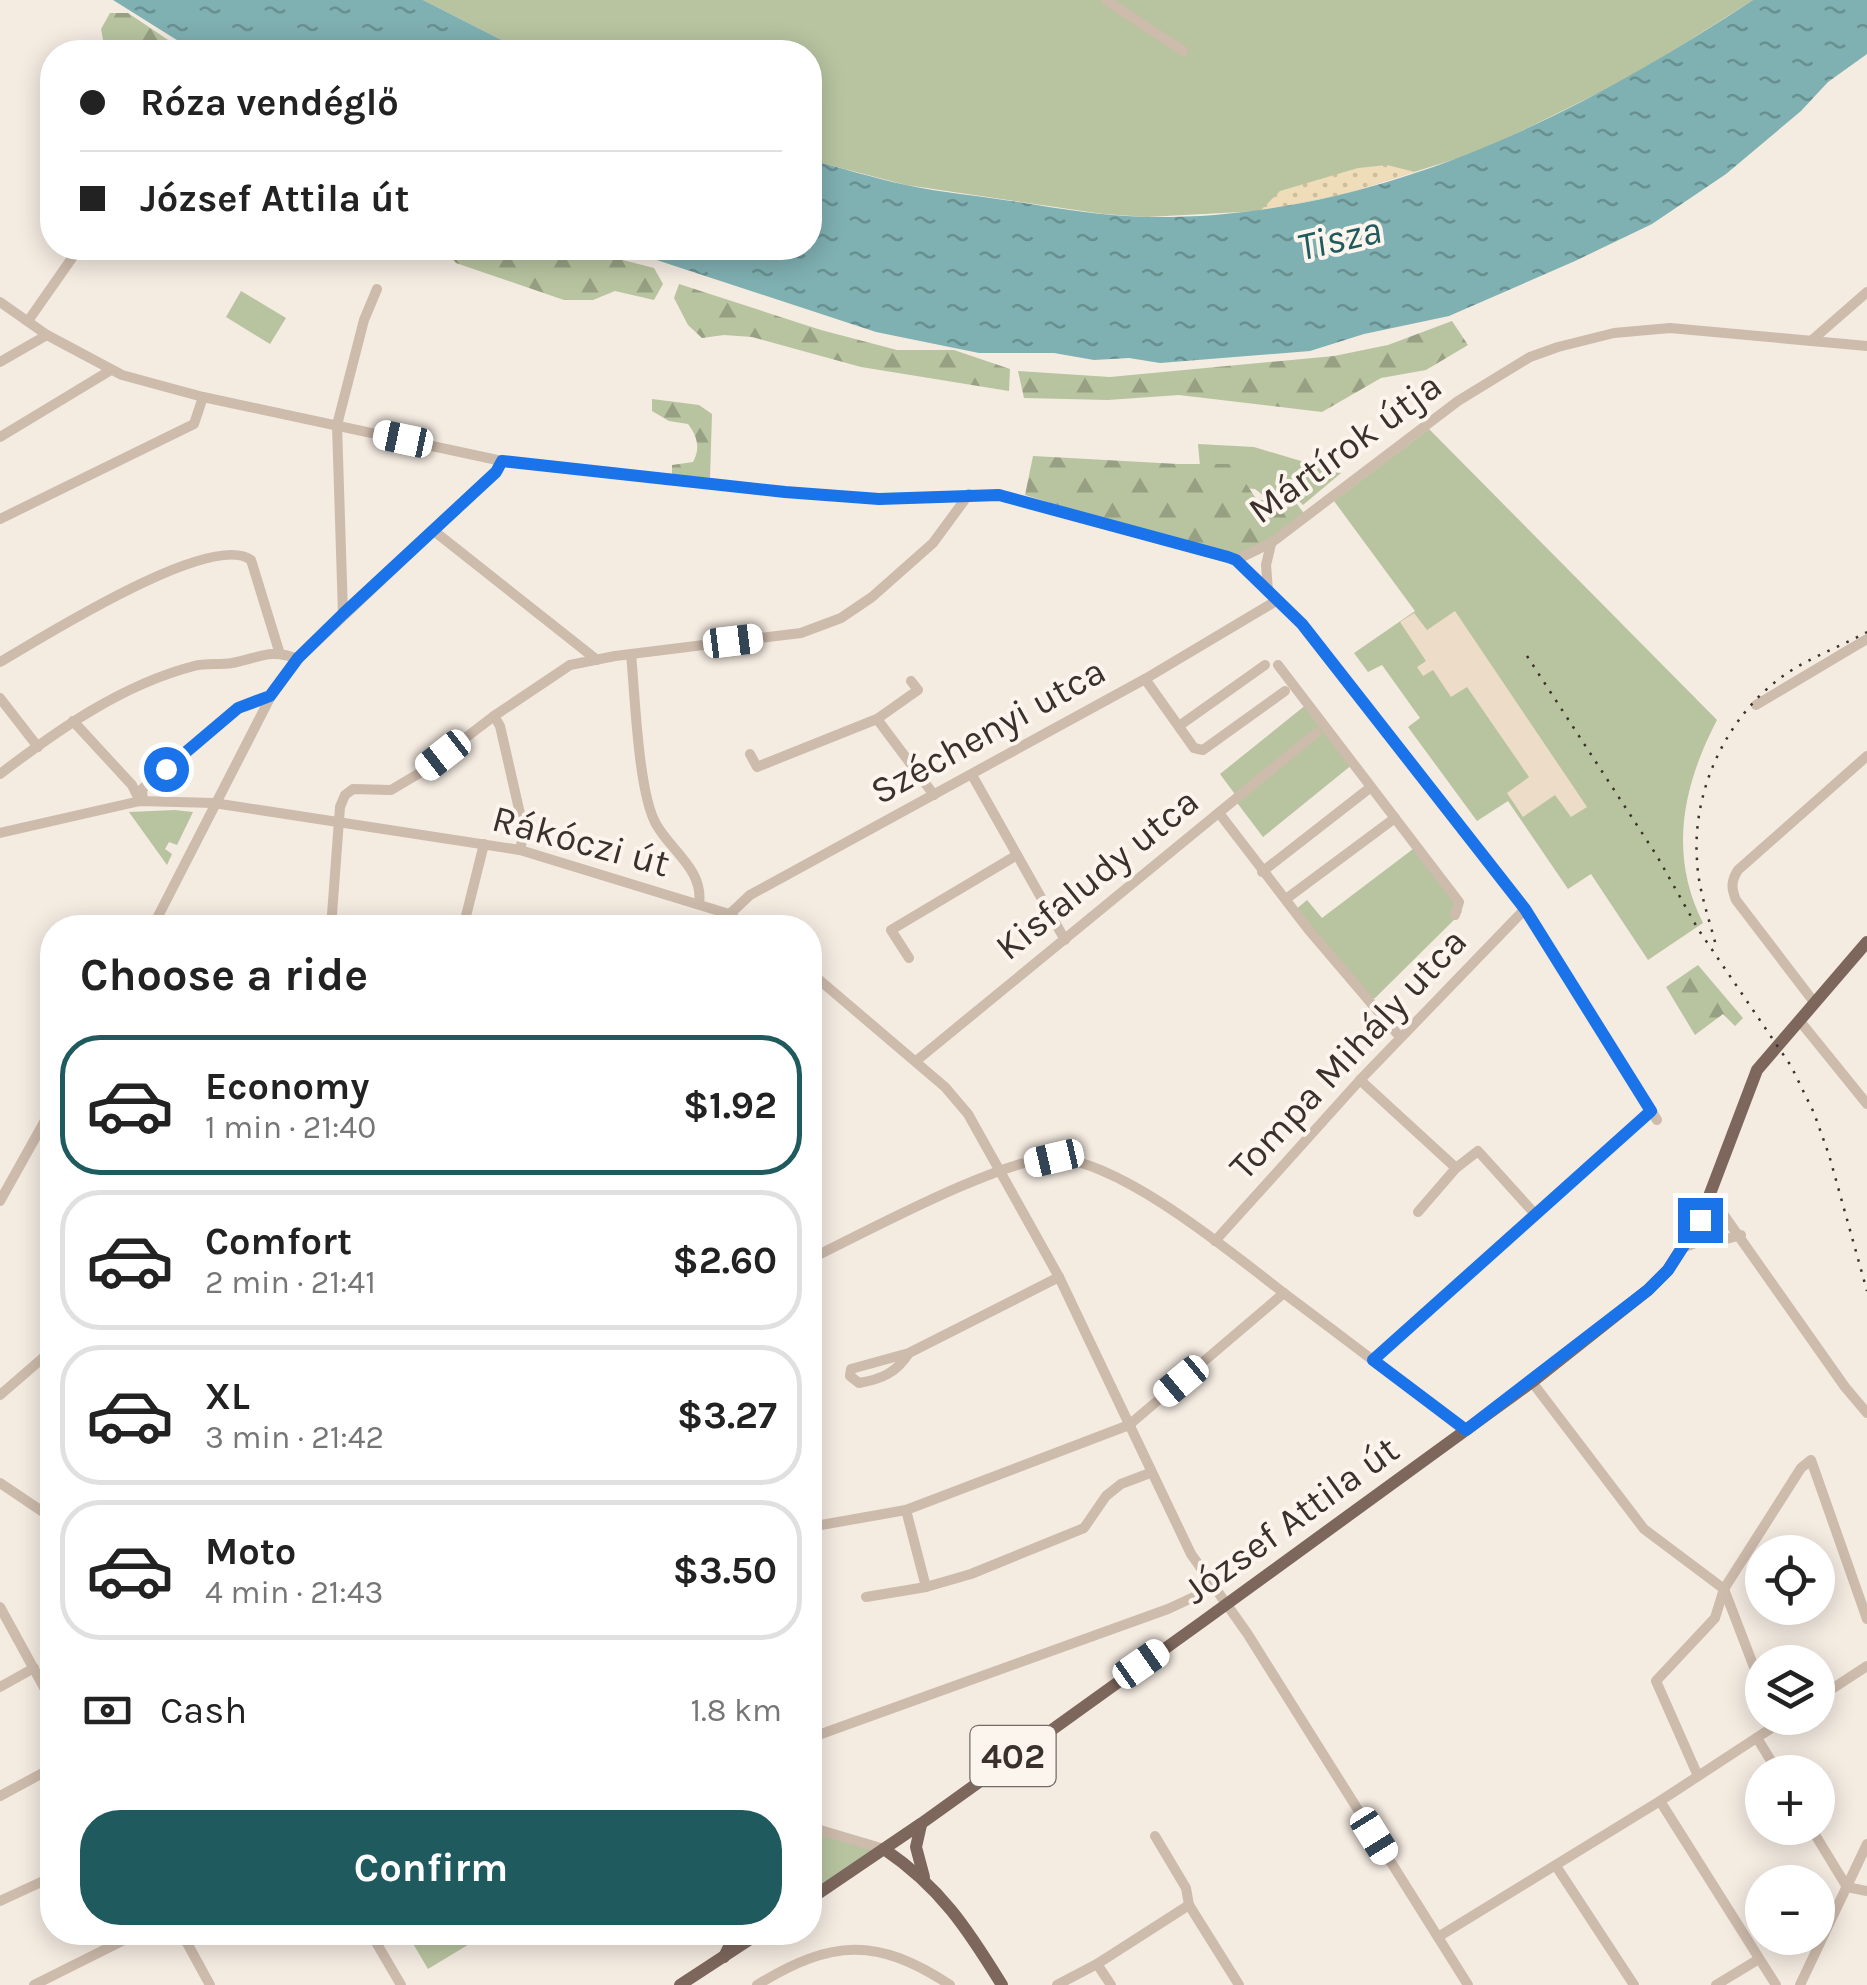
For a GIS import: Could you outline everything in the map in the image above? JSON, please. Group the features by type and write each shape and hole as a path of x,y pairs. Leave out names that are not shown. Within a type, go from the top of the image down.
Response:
{"main road":[{"name":"402","path":"1709,1194 1757,1070 1867,942"},
{"name":"József Attila út","path":"822,1891 1532,1382 1648,1290 1685,1247 1709,1194"},
{"path":"922,1822 916,1847 924,1879"},
{"path":"884,1850 924,1879 956,1914 1002,1985"},
{"path":"723,1959 730,1945"},
{"path":"680,1985 743,1945"}],"street":[{"path":"1106,0 1182,50"},
{"path":"28,321 70,260"},
{"path":"343,614 337,425 364,320 377,289"},
{"path":"1811,341 1867,292"},
{"name":"Mártírok útja","path":"0,302 46,335 112,370 203,397 502,461 860,498 999,495 1236,560 1271,543 1458,401 1530,357 1587,339 1657,329 1697,329 1867,346"},
{"path":"0,362 46,335"},
{"path":"0,437 112,370"},
{"path":"0,519 194,424 203,397"},
{"path":"159,915 270,696 298,658 496,472 502,461"},
{"path":"333,915 338,820 346,795 353,789 392,790 570,665 800,632 841,618 872,597 933,543 969,494"},
{"path":"434,531 597,660"},
{"path":"1271,543 1266,565 1272,597"},
{"path":"0,662 136,583 234,553 250,560 278,651"},
{"path":"1236,560 1302,624 1525,909 1654,1116 1535,1214 1373,1360"},
{"name":"Széchenyi utca","path":"729,914 750,895 1145,678 1272,597"},
{"path":"1756,706 1867,639"},
{"path":"0,774 72,721 120,695 194,666 231,663 278,651 298,658"},
{"path":"631,654 646,794 655,824 692,870 700,893 698,904"},
{"path":"1179,726 1271,665 1459,902 1455,915"},
{"path":"1145,678 1194,748 1203,750 1285,691"},
{"path":"750,754 757,767 877,720 918,690 911,681"},
{"path":"142,801 142,789 238,708 270,696"},
{"path":"0,698 38,747"},
{"path":"494,716 500,726 524,831 520,850"},
{"path":"877,720 934,796"},
{"path":"72,721 132,785 142,801"},
{"name":"Kisfaludy utca","path":"916,1061 1316,733"},
{"path":"1814,1002 1736,900 1732,879 1867,756"},
{"path":"972,774 1065,940"},
{"path":"1262,872 1371,787"},
{"name":"Rákóczi út","path":"0,833 142,801 214,803 520,850 729,914"},
{"path":"1219,813 1262,872 1400,1037"},
{"path":"1286,899 1395,818"},
{"path":"466,915 484,844"},
{"path":"909,958 891,930 1018,855"},
{"name":"Tompa Mihály utca","path":"1215,1241 1400,1037 1525,909"},
{"path":"822,982 959,1101 1058,1277 1175,1526 1241,1624 1466,1984"},
{"path":"1799,1020 1867,1104"},
{"path":"1360,1080 1456,1168"},
{"path":"0,1202 40,1130"},
{"path":"1418,1212 1456,1168 1478,1152 1535,1214"},
{"path":"822,1253 1000,1170 1054,1158 1094,1168 1141,1192 1215,1241 1466,1430"},
{"path":"1709,1194 1844,1387 1867,1413"},
{"path":"1685,1247 1708,1238 1712,1243 1741,1236"},
{"path":"909,1353 898,1370 874,1380 859,1383 850,1376 851,1369 909,1353 1058,1277"},
{"path":"822,1525 906,1510 1129,1425 1284,1293"},
{"path":"0,1395 40,1360"},
{"path":"1532,1382 1644,1528 1724,1589 1745,1645"},
{"path":"1698,1776 1656,1681 1715,1618 1724,1589 1801,1468 1810,1460 1867,1618"},
{"path":"866,1597 926,1587 971,1574 1084,1528 1106,1496 1121,1484 1150,1473"},
{"path":"3,1487 40,1510"},
{"path":"906,1510 926,1587"},
{"path":"822,1734 1168,1609 1196,1596 1208,1580"},
{"path":"0,1608 40,1679"},
{"path":"1835,1687 1867,1666"},
{"path":"0,1687 34,1668"},
{"path":"1438,1937 1760,1735"},
{"path":"1757,1738 1768,1755"},
{"path":"0,1796 40,1774"},
{"path":"1660,1801 1776,1985"},
{"path":"822,1830 884,1850"},
{"path":"1155,1836 1186,1888 1189,1905 1238,1985"},
{"path":"1800,1985 1867,1844"},
{"path":"1822,1845 1848,1887 1867,1891"},
{"path":"1556,1866 1634,1985"},
{"path":"0,1900 40,1882"},
{"path":"1057,1985 1189,1905"},
{"path":"34,1985 114,1945"},
{"path":"190,1945 210,1985"},
{"path":"376,1945 395,1983"},
{"path":"758,1985 820,1955 850,1947 886,1953 920,1966 950,1985"},
{"path":"1716,1985 1759,1958"},
{"path":"1097,1964 1111,1985"}],"green space":[{"path":"423,0 1753,0 1635,75 1481,151 1344,194 1260,211 1147,217 906,185 822,163 822,40 501,40"},
{"path":"110,13 128,13 168,40 103,40 101,29"},
{"path":"454,260 623,260 654,268 663,284 654,300 615,291 593,300 564,300"},
{"path":"679,284 897,350 954,350 1010,369 1009,391 861,367 752,337 702,338 688,325 674,298"},
{"path":"241,291 286,318 270,344 226,317"},
{"path":"1452,321 1468,345 1426,370 1381,378 1322,412 1179,395 1108,400 1024,398 1018,371 1110,377 1334,356 1388,345"},
{"path":"652,399 699,405 712,414 710,478 672,475 672,465 693,462 697,442 688,424 669,421 652,411"},
{"path":"1429,429 1717,720 1696,769 1684,820 1686,871 1703,923 1648,960 1591,874 1568,889 1508,801 1477,821 1408,727 1420,718 1382,665 1368,672 1354,653 1415,611 1334,501"},
{"path":"1198,444 1254,447 1341,473 1303,505 1296,498 1219,486 1200,466"},
{"path":"1033,456 1240,464 1245,482 1257,500 1294,500 1306,516 1236,560 1025,495"},
{"path":"1307,704 1353,764 1263,837 1220,774"},
{"path":"129,812 193,812 177,845 169,842 165,849 172,854 167,865"},
{"path":"1417,846 1462,912 1375,998 1368,998 1294,911 1307,900 1322,918"},
{"path":"1698,965 1743,1018 1735,1026 1723,1014 1695,1035 1666,987"},
{"path":"822,1831 884,1849 822,1891"},
{"path":"414,1945 468,1945 428,1969"}],"sand":[{"path":"1387,165 1415,172 1344,194 1260,211 1280,191 1358,168"}],"shaded area":[{"path":"1455,611 1587,807 1571,817 1555,795 1523,817 1507,793 1529,777 1467,687 1451,697 1433,670 1423,676 1417,667 1426,661 1400,622 1414,613 1427,630"}],"water":[{"path":"113,0 423,0 501,40 177,40"},
{"name":"Tisza","path":"1753,0 1867,0 1867,54 1828,82 1801,111 1726,174 1652,224 1449,316 1364,334 1310,351 1160,363 1129,358 1094,360 1054,353 979,353 876,332 657,260 822,260 822,163 920,188 1115,215 1230,213 1311,201 1389,181 1466,155 1613,85"}],"railway":[{"path":"1715,942 1699,881 1697,834 1700,809 1716,759 1743,715 1779,679 1867,632"},
{"path":"1527,656 1657,856 1698,929 1791,1066 1829,1155 1867,1291"}],"route":[{"path":"166,769 238,708 270,696 298,658 496,472 502,461 879,499 999,495 1228,557 1256,578 1302,624 1525,909 1651,1111 1373,1360 1466,1430 1648,1290 1668,1270 1700,1220"}]}
